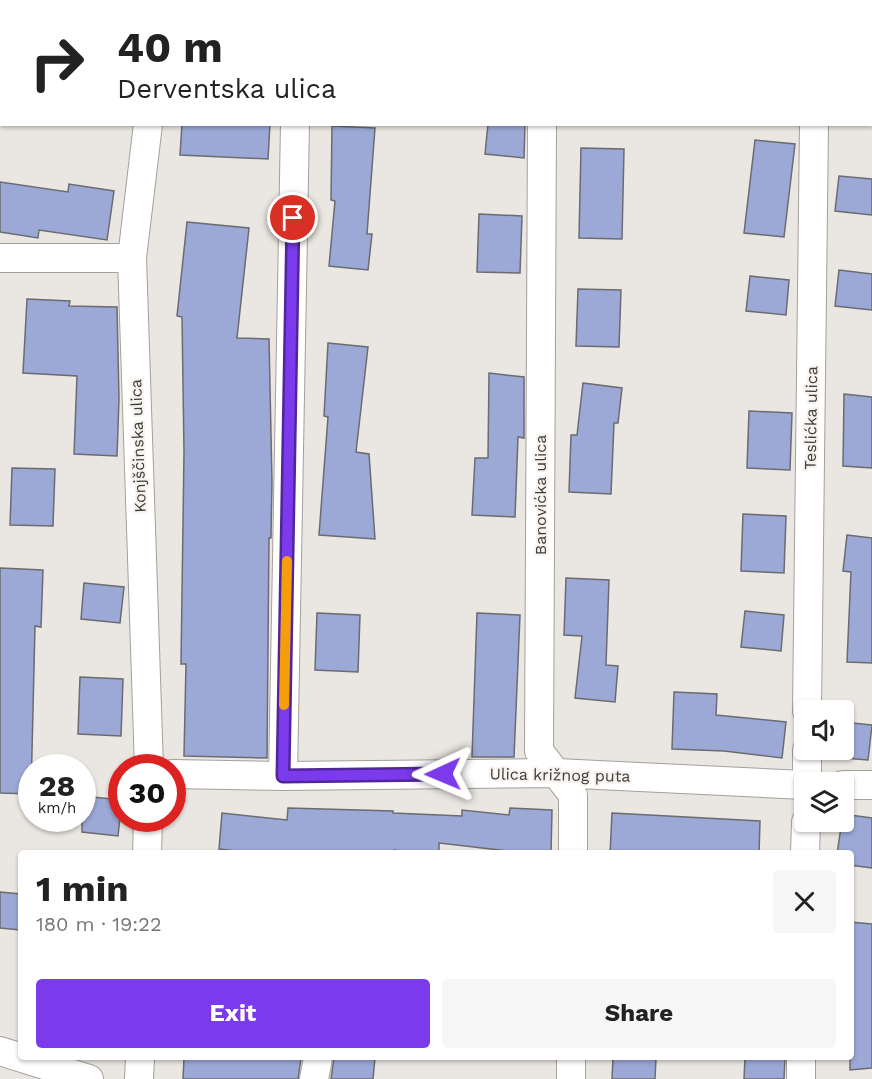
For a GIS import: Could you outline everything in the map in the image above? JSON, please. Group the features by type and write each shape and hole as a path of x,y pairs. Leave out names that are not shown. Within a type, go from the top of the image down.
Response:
{"street":[{"name":"Konjščinska ulica","path":"148,126 132,258 149,754"},
{"path":"283,776 295,126"},
{"name":"Banovićka ulica","path":"542,126 539,751 573,795 573,850"},
{"name":"Teslićka ulica","path":"807,700 814,126"},
{"path":"0,258 132,258"},
{"name":"Ulica križnog puta","path":"186,774 283,776 558,773 794,784"},
{"path":"854,785 872,785"},
{"path":"147,850 148,832"},
{"path":"805,850 806,832"},
{"path":"0,1051 18,1057"},
{"path":"29,1060 89,1079"},
{"path":"139,1079 140,1060"},
{"path":"314,1079 318,1060"},
{"path":"571,1079 572,1060"},
{"path":"801,1060 801,1079"}],"building":[{"path":"182,126 270,126 268,159 180,155"},
{"path":"332,126 375,128 367,234 372,234 368,270 329,266 335,201 331,200"},
{"path":"488,126 525,126 524,158 485,154"},
{"path":"755,140 795,144 784,237 744,233"},
{"path":"581,148 624,149 622,239 579,238"},
{"path":"839,176 872,179 872,215 835,211"},
{"path":"0,182 68,192 69,184 114,191 107,240 39,230 38,238 0,232"},
{"path":"479,214 522,216 520,273 477,272"},
{"path":"187,222 249,228 237,338 269,339 272,482 271,538 269,538 267,758 186,756 184,754 186,664 181,664 184,452 182,317 177,316"},
{"path":"839,270 872,274 872,310 835,306"},
{"path":"750,276 789,280 786,315 746,311"},
{"path":"578,289 621,290 619,347 576,346"},
{"path":"27,299 70,301 69,306 117,307 119,399 117,456 74,454 77,376 23,373"},
{"path":"328,343 368,347 356,452 369,454 375,539 319,535 328,417 324,416"},
{"path":"489,373 524,377 524,438 518,437 515,517 472,515 475,458 488,458"},
{"path":"583,383 622,388 618,423 614,423 611,494 569,492 571,435 577,435"},
{"path":"844,394 872,397 872,468 843,466"},
{"path":"749,411 792,413 790,470 747,468"},
{"path":"12,468 55,469 53,526 10,525"},
{"path":"743,514 786,516 784,573 741,571"},
{"path":"847,535 872,538 872,663 847,662 851,572 843,571"},
{"path":"0,568 43,570 41,627 35,626 32,754 18,754 18,794 0,793"},
{"path":"566,578 609,580 606,665 618,666 615,702 575,698 582,636 564,635"},
{"path":"84,583 124,587 120,623 81,619"},
{"path":"745,611 784,615 781,651 741,647"},
{"path":"317,613 360,615 358,672 315,670"},
{"path":"477,613 520,615 514,757 472,757"},
{"path":"80,677 123,679 121,736 78,734"},
{"path":"674,692 717,694 716,715 786,722 782,758 724,751 672,749"},
{"path":"854,723 872,725 868,760 854,759"},
{"path":"96,797 108,799 108,832 118,832 118,836 82,832 96,832"},
{"path":"288,808 393,811 393,813 462,816 462,810 509,815 510,808 552,810 551,850 499,850 439,843 439,850 219,849 222,813 287,820"},
{"path":"612,813 760,821 759,850 610,850"},
{"path":"854,816 872,818 872,868 854,866 854,850 838,850 840,832 854,832"},
{"path":"0,892 18,894 18,930 0,928"},
{"path":"854,922 872,924 872,1068 850,1070 850,1060 854,1060"},
{"path":"184,1060 301,1060 298,1079 183,1079"},
{"path":"334,1060 375,1060 373,1079 331,1079"},
{"path":"613,1060 656,1060 655,1079 612,1079"},
{"path":"745,1060 785,1060 784,1079 744,1079"}],"slow traffic":[{"path":"284,705 287,561"}],"route":[{"path":"293,218 283,776 443,774"}]}
